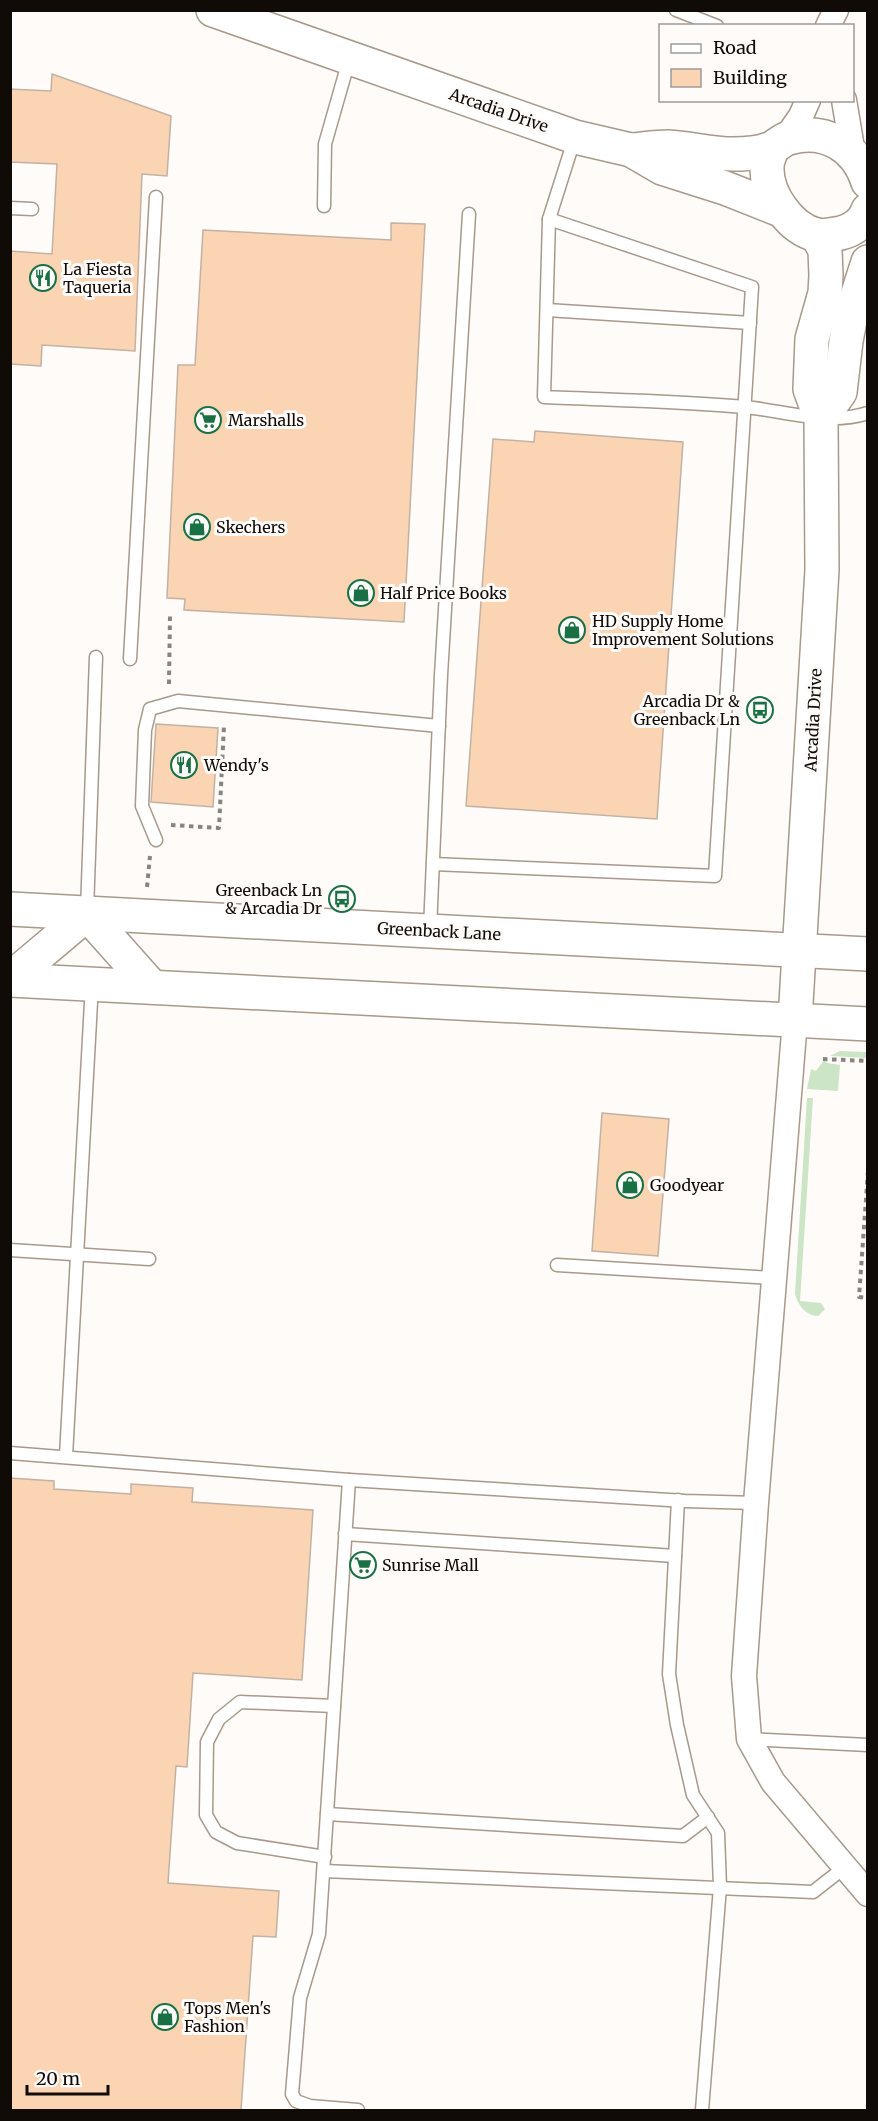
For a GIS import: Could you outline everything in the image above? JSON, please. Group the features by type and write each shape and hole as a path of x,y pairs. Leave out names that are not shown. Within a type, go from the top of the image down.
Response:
{"street":[{"name":"Arcadia Drive","path":"213,10 575,137 631,150 662,168 725,188 783,211"},
{"path":"807,102 801,116 778,144 767,168 768,180 783,211 791,220 817,235 847,232 858,225 866,216 867,210"},
{"path":"844,102 860,168"},
{"path":"631,150 667,147 732,154 778,144 802,134 816,134 841,144 860,168"},
{"name":"Arcadia Drive","path":"795,1020 822,570 821,419 810,389 812,339 825,293 826,275 825,250 817,235"},
{"path":"821,419 840,392 849,324 867,262"},
{"name":"Greenback Lane","path":"10,909 867,954"},
{"path":"10,980 87,914 152,987"},
{"path":"10,980 867,1024"},
{"path":"795,1020 744,1676 748,1739 772,1782 867,1894"}],"lane":[{"path":"676,10 712,24"},
{"path":"324,206 326,144 349,58"},
{"path":"575,137 549,219 544,397 745,407 821,419 852,418 867,413"},
{"path":"130,659 156,197"},
{"path":"10,208 32,209"},
{"path":"430,930 439,726 469,214"},
{"path":"433,864 715,876 752,287 549,219"},
{"path":"547,310 750,323"},
{"path":"87,914 96,657"},
{"path":"158,841 142,806 146,730 150,710 178,701 439,726"},
{"path":"66,1456 92,984"},
{"path":"10,1250 149,1259"},
{"path":"557,1265 774,1278"},
{"path":"10,1453 349,1480 756,1503"},
{"path":"349,1480 319,1934 300,1998 292,2098 295,2106 358,2110"},
{"path":"678,1500 669,1674 677,1725 693,1795 718,1833 720,1887 702,2110"},
{"path":"345,1533 675,1556"},
{"path":"325,1857 237,1843 216,1832 206,1815 207,1742 219,1719 240,1702 334,1706"},
{"path":"748,1739 867,1744"},
{"path":"327,1814 683,1836 708,1817"},
{"path":"324,1871 813,1892 845,1867"}],"path":[{"path":"169,689 170,616"},
{"path":"147,889 148,859 170,825 219,828 225,706"},
{"path":"823,1059 867,1061"},
{"path":"867,1171 859,1297 867,1298"}],"green space":[{"path":"840,1051 867,1052 867,1058 830,1056"},
{"path":"824,1060 827,1063 840,1065 838,1091 807,1089 811,1069 816,1071"},
{"path":"807,1098 813,1098 800,1301 821,1303 825,1309 818,1316 803,1309 795,1294"}],"building":[{"path":"52,74 171,116 167,176 142,174 135,351 42,345 41,366 10,364 10,251 52,254 57,164 10,162 10,89 51,91"},
{"path":"391,223 425,224 404,622 184,610 185,599 167,598 178,365 195,365 203,230 391,240"},
{"path":"535,431 683,442 657,819 466,806 493,439 534,442"},
{"name":"Wendy's","path":"156,724 218,728 213,807 151,802"},
{"name":"Goodyear","path":"602,1113 669,1119 658,1256 592,1251"},
{"path":"10,1478 54,1481 54,1489 131,1494 131,1484 193,1488 192,1502 313,1510 302,1680 193,1673 187,1767 176,1766 168,1883 279,1891 276,1937 253,1936 241,2110 10,2110"}],"place":[{"name":"La Fiesta Taqueria","path":"43,278"},
{"name":"Marshalls","path":"208,420"},
{"name":"Skechers","path":"197,527"},
{"name":"Half Price Books","path":"361,593"},
{"name":"HD Supply Home Improvement Solutions","path":"572,630"},
{"name":"Arcadia Dr & Greenback Ln","path":"760,710"},
{"name":"Wendy's","path":"184,765"},
{"name":"Greenback Ln & Arcadia Dr","path":"342,899"},
{"name":"Goodyear","path":"630,1185"},
{"name":"Sunrise Mall","path":"363,1565"},
{"name":"Tops Men's Fashion","path":"165,2017"}]}
